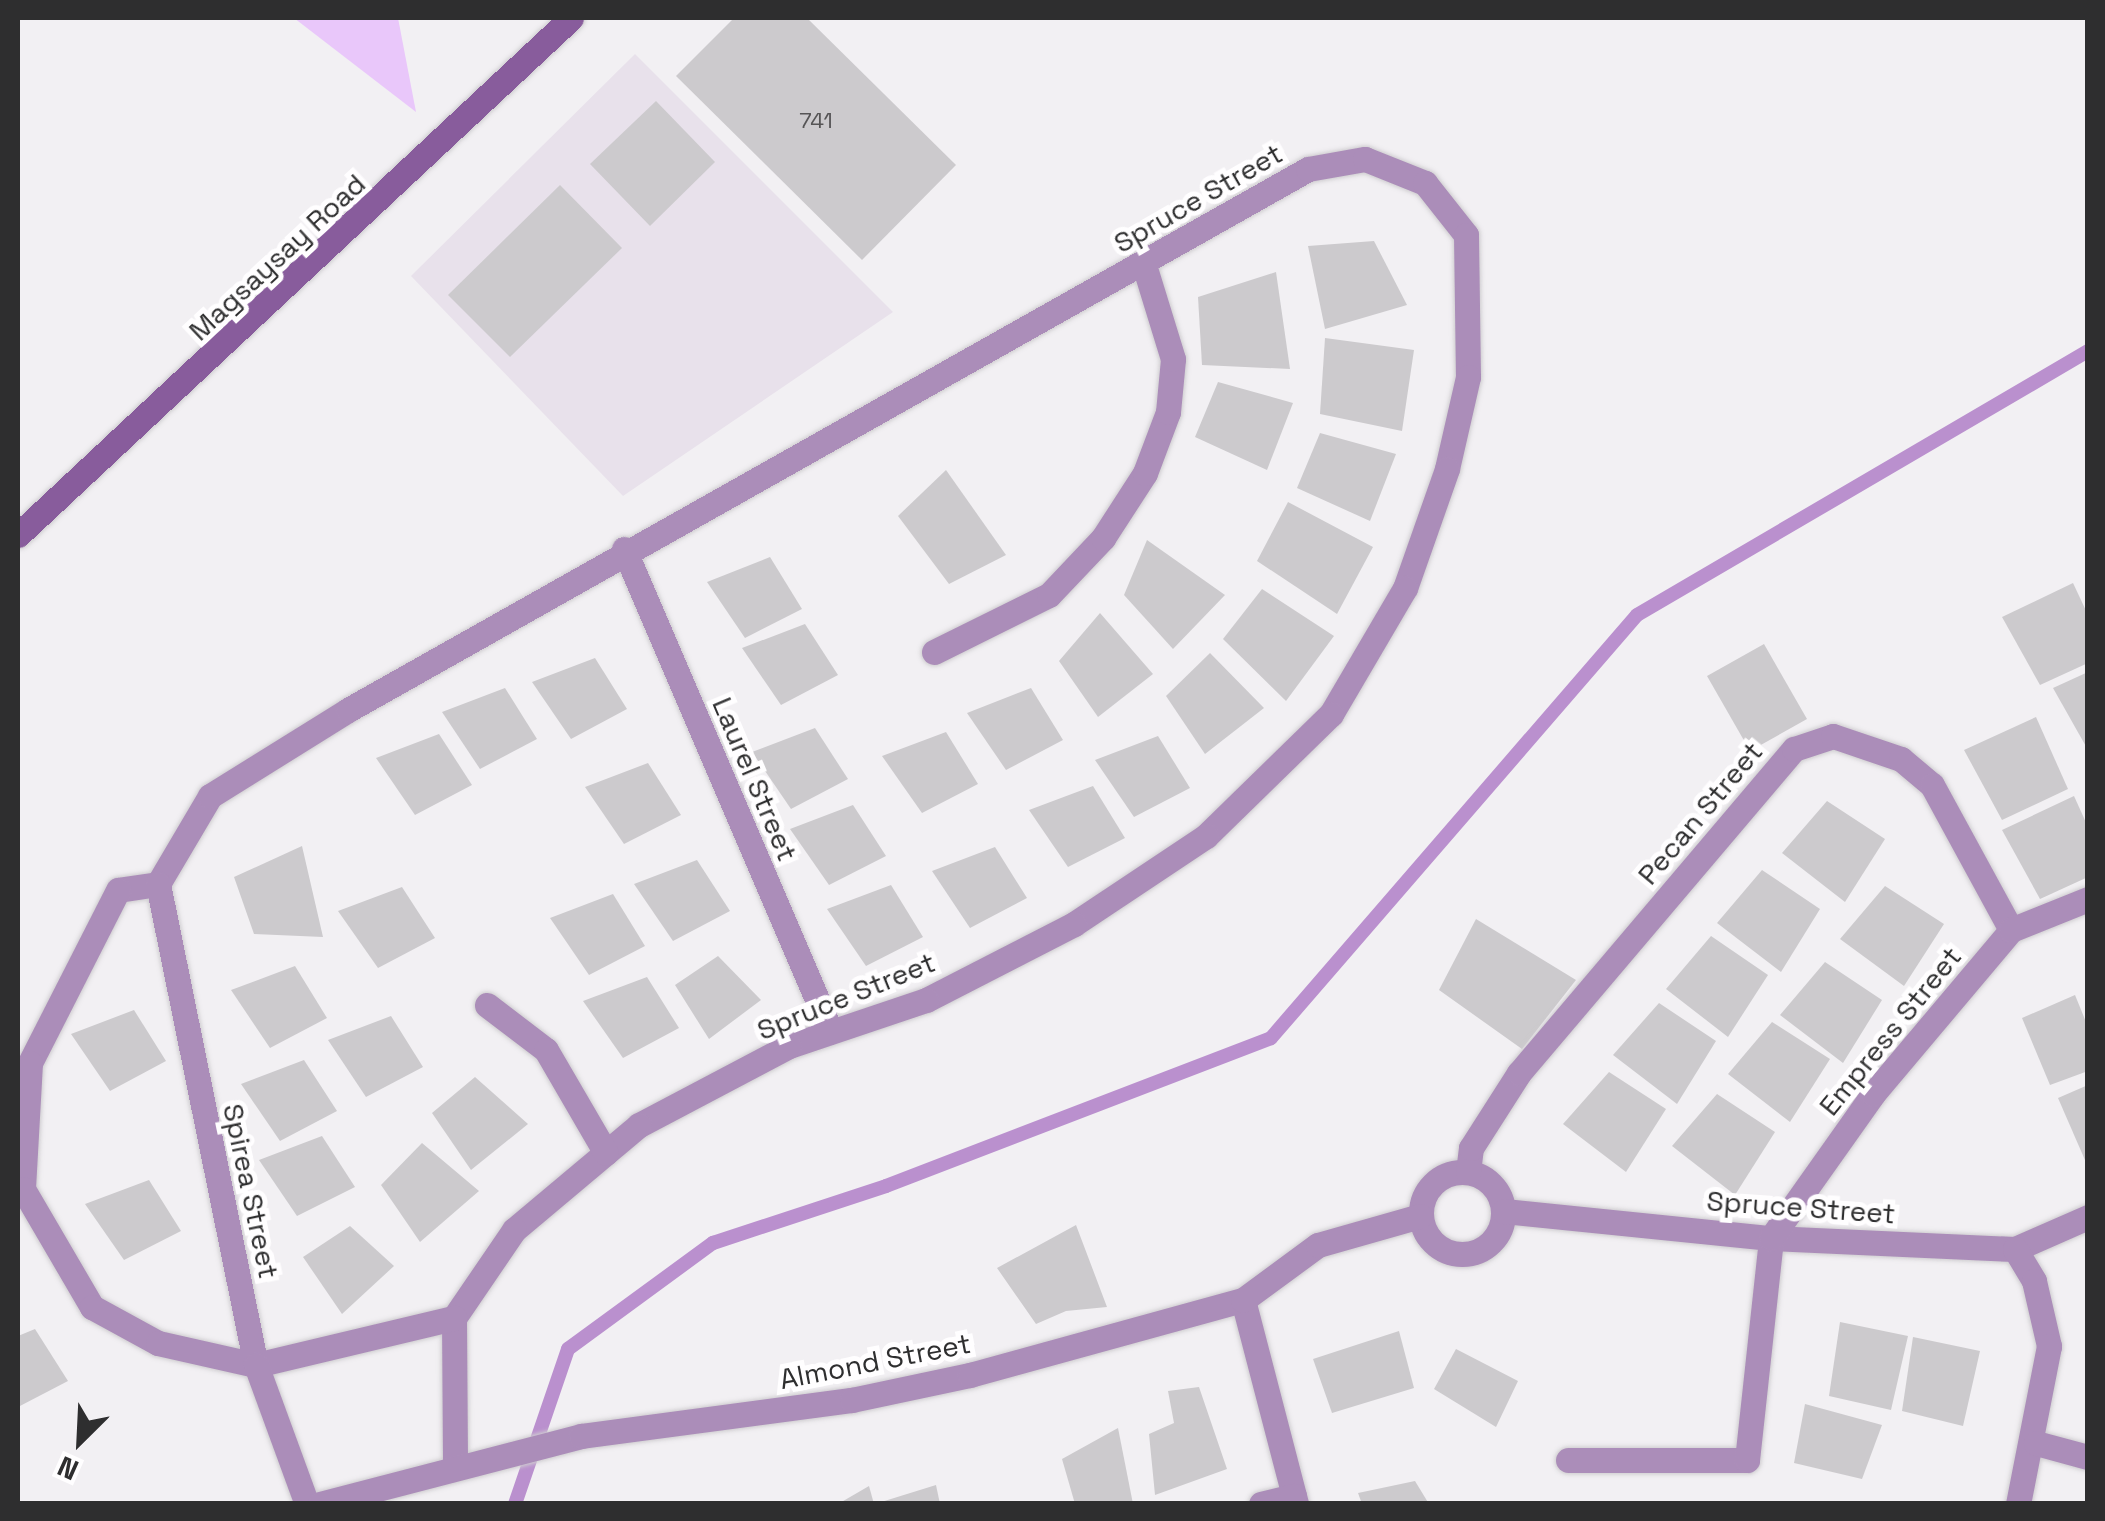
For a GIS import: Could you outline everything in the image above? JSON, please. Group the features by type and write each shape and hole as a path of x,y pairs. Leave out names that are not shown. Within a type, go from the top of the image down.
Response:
{"main road":[{"name":"Magsaysay Road","path":"18,535 571,18"}],"street":[{"name":"Spruce Street","path":"158,884 210,796 624,549 1144,264 1308,169 1365,158 1426,183 1466,235 1468,377 1447,469 1405,588 1331,714 1206,836 1074,924 926,1000 831,1032 638,1126 514,1230 454,1318"},
{"path":"934,652 1049,595 1103,538 1145,472 1168,412 1173,359 1144,264"},
{"name":"Laurel Street","path":"624,549 831,1032"},
{"name":"Pecan Street","path":"1468,1172 1471,1148 1519,1073 1794,749 1833,736 1900,758 1932,785 2011,930"},
{"path":"158,884 118,890 30,1063 23,1189 92,1308 158,1343 256,1364 454,1318 455,1464"},
{"name":"Spirea Street","path":"158,884 256,1364 306,1504"},
{"name":"Empress Street","path":"1771,1238 1873,1094 2011,930 2088,899"},
{"path":"486,1005 546,1050 606,1153"},
{"path":"1468,1172 1486,1179 1504,1211 1490,1245 1456,1255 1438,1248 1420,1216 1434,1182 1468,1172"},
{"name":"Spruce Street","path":"1504,1211 1771,1238 2015,1248 2088,1217"},
{"name":"Almond Street","path":"320,1504 455,1464 581,1436 911,1390 1243,1300 1318,1245 1420,1216"},
{"path":"1568,1460 1746,1460 1771,1238"},
{"path":"2015,1248 2034,1281 2049,1346 2036,1443 2018,1504"},
{"path":"1243,1300 1295,1500 1261,1504"},
{"path":"2036,1443 2088,1457"}],"shaded area":[{"path":"294,18 398,18 416,112"},
{"path":"635,54 893,312 623,496 411,276"}],"building":[{"path":"734,18 807,18 956,165 862,260 676,76"},
{"path":"656,101 715,162 650,226 590,164"},
{"path":"560,185 622,248 510,357 448,295"},
{"path":"1374,241 1407,305 1325,329 1308,246"},
{"path":"1276,272 1290,369 1202,365 1198,297"},
{"path":"1325,338 1414,350 1402,431 1320,414"},
{"path":"1218,382 1293,403 1267,470 1195,437"},
{"path":"1320,433 1396,454 1370,521 1297,488"},
{"path":"946,470 1006,555 949,584 898,516"},
{"path":"1288,502 1373,547 1337,614 1257,561"},
{"path":"1147,540 1225,595 1173,649 1124,595"},
{"path":"770,557 802,609 745,638 707,582"},
{"path":"2073,583 2088,615 2088,663 2040,685 2002,617"},
{"path":"1262,589 1334,636 1286,701 1223,639"},
{"path":"1100,613 1153,674 1098,717 1059,661"},
{"path":"805,624 838,675 781,705 742,648"},
{"path":"1764,644 1807,719 1750,751 1707,676"},
{"path":"1210,653 1264,708 1205,754 1166,696"},
{"path":"595,658 627,709 571,739 532,682"},
{"path":"2088,672 2088,750 2053,688"},
{"path":"505,688 537,739 480,769 442,712"},
{"path":"1031,688 1063,740 1006,770 967,713"},
{"path":"2036,717 2068,789 2002,820 1964,750"},
{"path":"815,728 848,779 791,809 752,752"},
{"path":"946,732 978,784 922,813 882,756"},
{"path":"439,734 472,785 415,815 376,758"},
{"path":"1158,736 1190,788 1134,817 1095,760"},
{"path":"648,763 681,815 624,844 585,787"},
{"path":"1093,786 1125,838 1068,867 1029,810"},
{"path":"2074,796 2088,827 2088,877 2040,899 2002,830"},
{"path":"1827,801 1885,839 1845,902 1782,853"},
{"path":"853,805 886,856 829,885 790,829"},
{"path":"302,846 323,937 254,934 234,877"},
{"path":"995,847 1027,898 970,928 932,871"},
{"path":"697,860 730,911 673,941 634,884"},
{"path":"1762,870 1820,909 1781,972 1717,923"},
{"path":"891,885 923,937 866,966 827,909"},
{"path":"1885,886 1944,924 1904,986 1840,939"},
{"path":"402,887 435,938 378,968 338,911"},
{"path":"613,894 645,946 589,975 550,918"},
{"path":"1476,919 1576,980 1522,1049 1439,990"},
{"path":"1711,936 1768,975 1728,1037 1666,989"},
{"path":"718,956 761,1000 709,1039 675,985"},
{"path":"1825,962 1882,1000 1843,1063 1780,1015"},
{"path":"295,966 327,1018 270,1048 231,990"},
{"path":"647,977 679,1028 623,1058 583,1001"},
{"path":"2075,995 2088,1027 2088,1071 2050,1085 2022,1018"},
{"path":"1659,1003 1716,1041 1677,1104 1613,1055"},
{"path":"134,1010 166,1061 110,1091 71,1034"},
{"path":"391,1016 423,1067 366,1097 328,1040"},
{"path":"1772,1022 1830,1059 1790,1122 1728,1074"},
{"path":"304,1060 337,1111 280,1141 241,1084"},
{"path":"1609,1072 1666,1109 1626,1172 1563,1124"},
{"path":"475,1077 528,1124 471,1170 432,1113"},
{"path":"2088,1085 2088,1167 2058,1098"},
{"path":"1717,1094 1775,1132 1735,1195 1672,1146"},
{"path":"322,1136 355,1187 297,1216 259,1160"},
{"path":"422,1143 479,1191 420,1242 381,1185"},
{"path":"149,1180 181,1231 124,1260 85,1204"},
{"path":"1076,1225 1107,1307 1066,1311 1036,1324 997,1268"},
{"path":"350,1226 394,1266 342,1314 303,1257"},
{"path":"1840,1322 1908,1336 1891,1410 1829,1396"},
{"path":"35,1329 68,1381 18,1407 18,1336"},
{"path":"1399,1331 1414,1388 1332,1413 1313,1359"},
{"path":"1913,1337 1980,1351 1963,1426 1902,1411"},
{"path":"1456,1349 1518,1381 1496,1427 1434,1389"},
{"path":"1199,1387 1227,1469 1155,1495 1149,1434 1174,1423 1168,1391"},
{"path":"1805,1404 1882,1425 1862,1479 1794,1463"},
{"path":"1118,1428 1133,1504 1075,1504 1062,1459"},
{"path":"1415,1481 1429,1504 1362,1504 1358,1493"},
{"path":"936,1485 940,1504 878,1504 878,1503"},
{"path":"869,1486 874,1504 838,1504"}],"waterway":[{"path":"515,1504 568,1349 713,1243 886,1186 1271,1038 1637,615 2088,351"}]}
